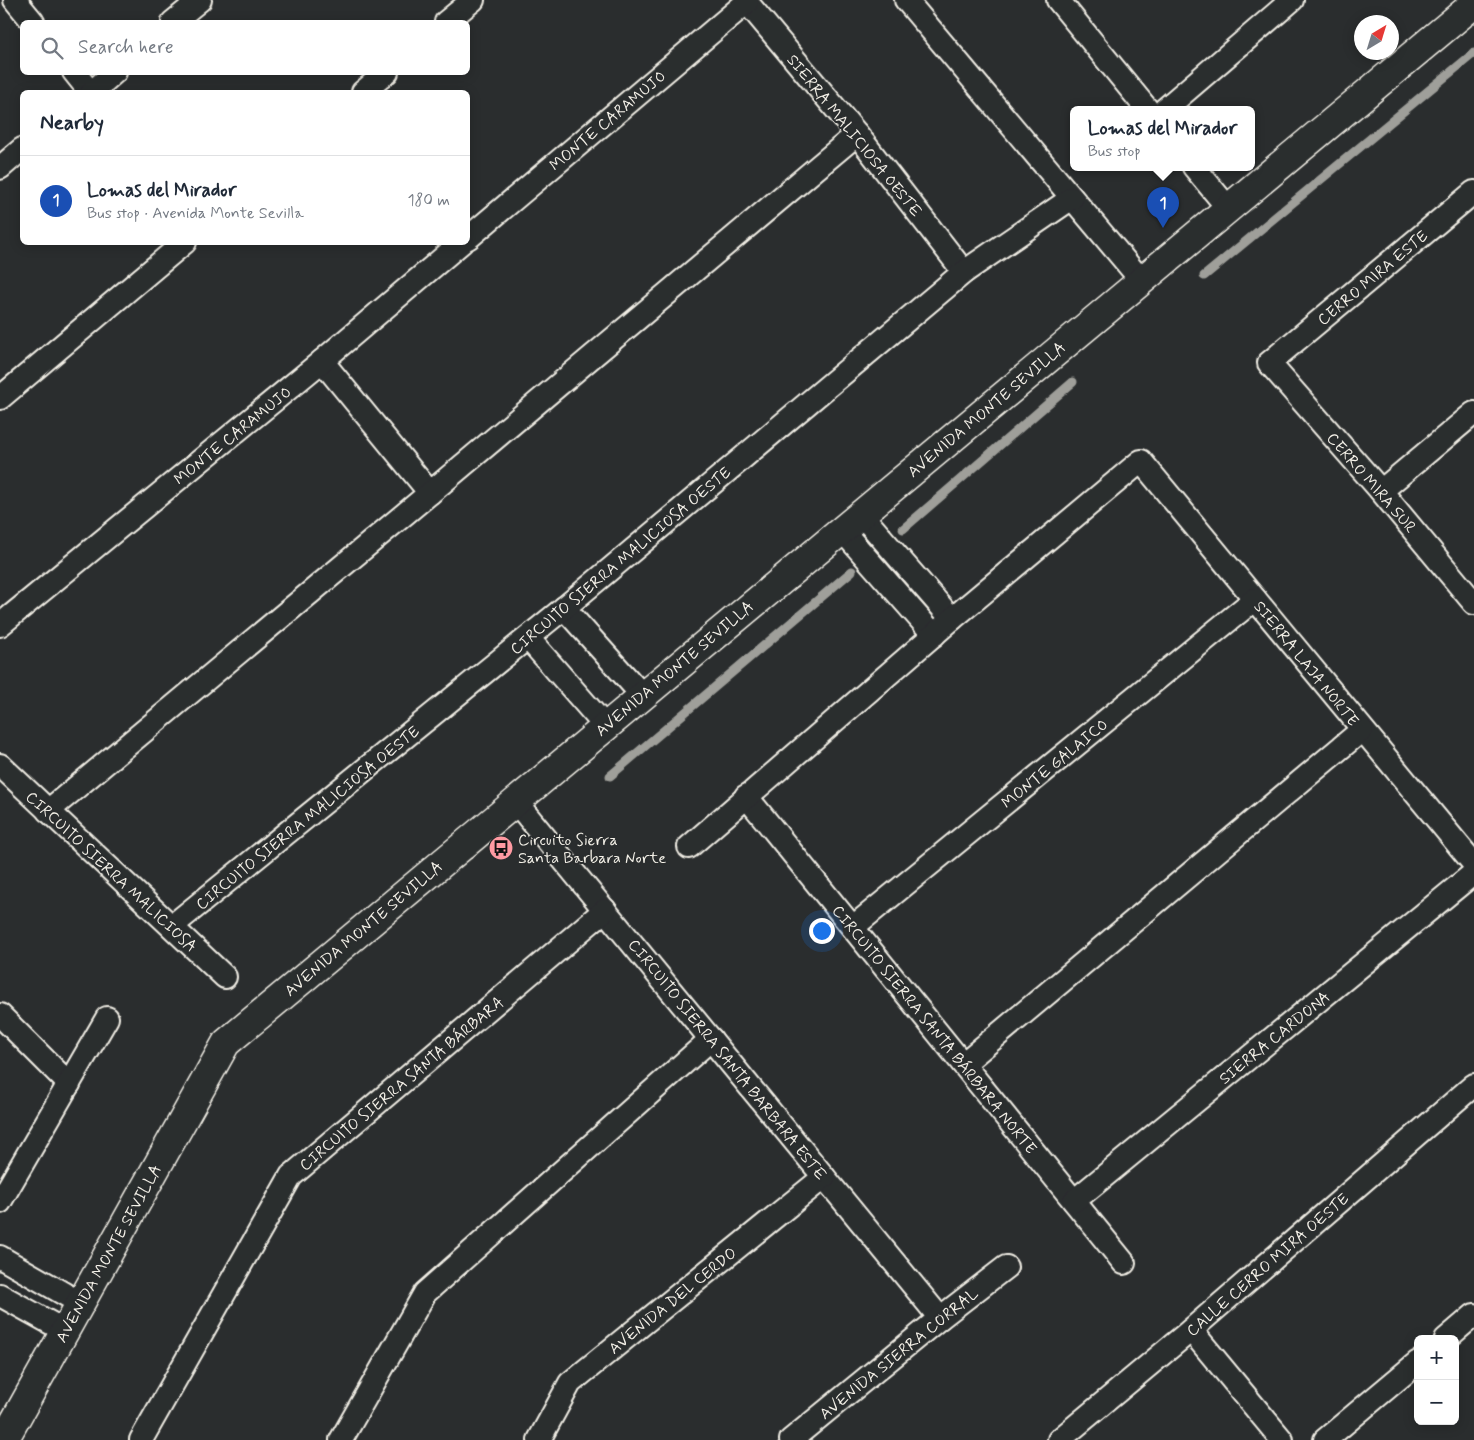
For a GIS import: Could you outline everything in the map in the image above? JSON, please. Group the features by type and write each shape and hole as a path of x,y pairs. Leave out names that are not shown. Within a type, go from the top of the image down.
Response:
{"street":[{"path":"15,0 31,20"},
{"path":"175,20 200,0"},
{"path":"448,20 473,0"},
{"path":"906,0 1141,280"},
{"path":"1058,0 1145,106"},
{"path":"1168,106 1292,0"},
{"name":"SIERRA MALICIOSA OESTE","path":"746,1 857,134 964,272"},
{"name":"MONTE CARAMUJO","path":"470,236 746,1"},
{"name":"AVENIDA MONTE SEVILLA","path":"4,1440 226,1042 1474,4"},
{"path":"77,75 89,90"},
{"path":"93,90 111,75"},
{"path":"365,90 383,75"},
{"path":"48,811 857,134"},
{"path":"0,168 20,152"},
{"path":"1197,171 1228,208"},
{"name":"CERRO MIRA ESTE","path":"1269,363 1474,192"},
{"name":"CIRCUITO SIERRA MALICIOSA OESTE","path":"172,926 528,638 964,272 1072,198"},
{"path":"0,398 181,245"},
{"name":"MONTE CARAMUJO","path":"0,626 322,361 458,245"},
{"path":"322,361 430,493"},
{"name":"CERRO MIRA SUR","path":"1269,363 1381,491 1474,603"},
{"path":"1381,491 1474,413"},
{"name":"SIERRA LAJA NORTE","path":"952,618 1141,461 1474,864"},
{"path":"689,847 952,618 851,521"},
{"path":"851,521 934,635"},
{"name":"MONTE GALAICO","path":"853,928 1255,599"},
{"path":"564,608 642,696"},
{"path":"528,638 605,726"},
{"path":"963,1064 1362,730"},
{"name":"CIRCUITO SIERRA MALICIOSA","path":"0,764 225,977"},
{"name":"CIRCUITO SIERRA SANTA BÁRBARA NORTE","path":"746,796 1124,1263"},
{"name":"CIRCUITO SIERRA SANTA BARBARA ESTE","path":"515,801 940,1318"},
{"name":"SIERRA CARDONA","path":"1074,1201 1474,872"},
{"name":"CIRCUITO SIERRA SANTA BÁRBARA","path":"141,1440 291,1176 605,910"},
{"path":"0,1015 69,1084"},
{"path":"0,1202 107,1018"},
{"path":"341,1440 425,1293 711,1039"},
{"name":"CALLE CERRO MIRA OESTE","path":"1059,1440 1190,1330 1474,1085"},
{"name":"AVENIDA DEL CERDO","path":"539,1440 570,1383 824,1177"},
{"path":"0,1257 80,1303"},
{"name":"AVENIDA SIERRA CORRAL","path":"791,1440 940,1318 1006,1267"},
{"path":"0,1295 65,1331"},
{"path":"1451,1335 1474,1315"},
{"path":"1190,1330 1282,1440"},
{"path":"1325,1440 1414,1365"}],"waterway":[{"path":"1204,276 1474,53"},
{"path":"903,529 1073,382"},
{"path":"610,776 852,571"}],"place":[{"name":"Lomas del Mirador","path":"1163,228"},
{"name":"Circuito Sierra Santa Barbara Norte","path":"501,848"}]}
